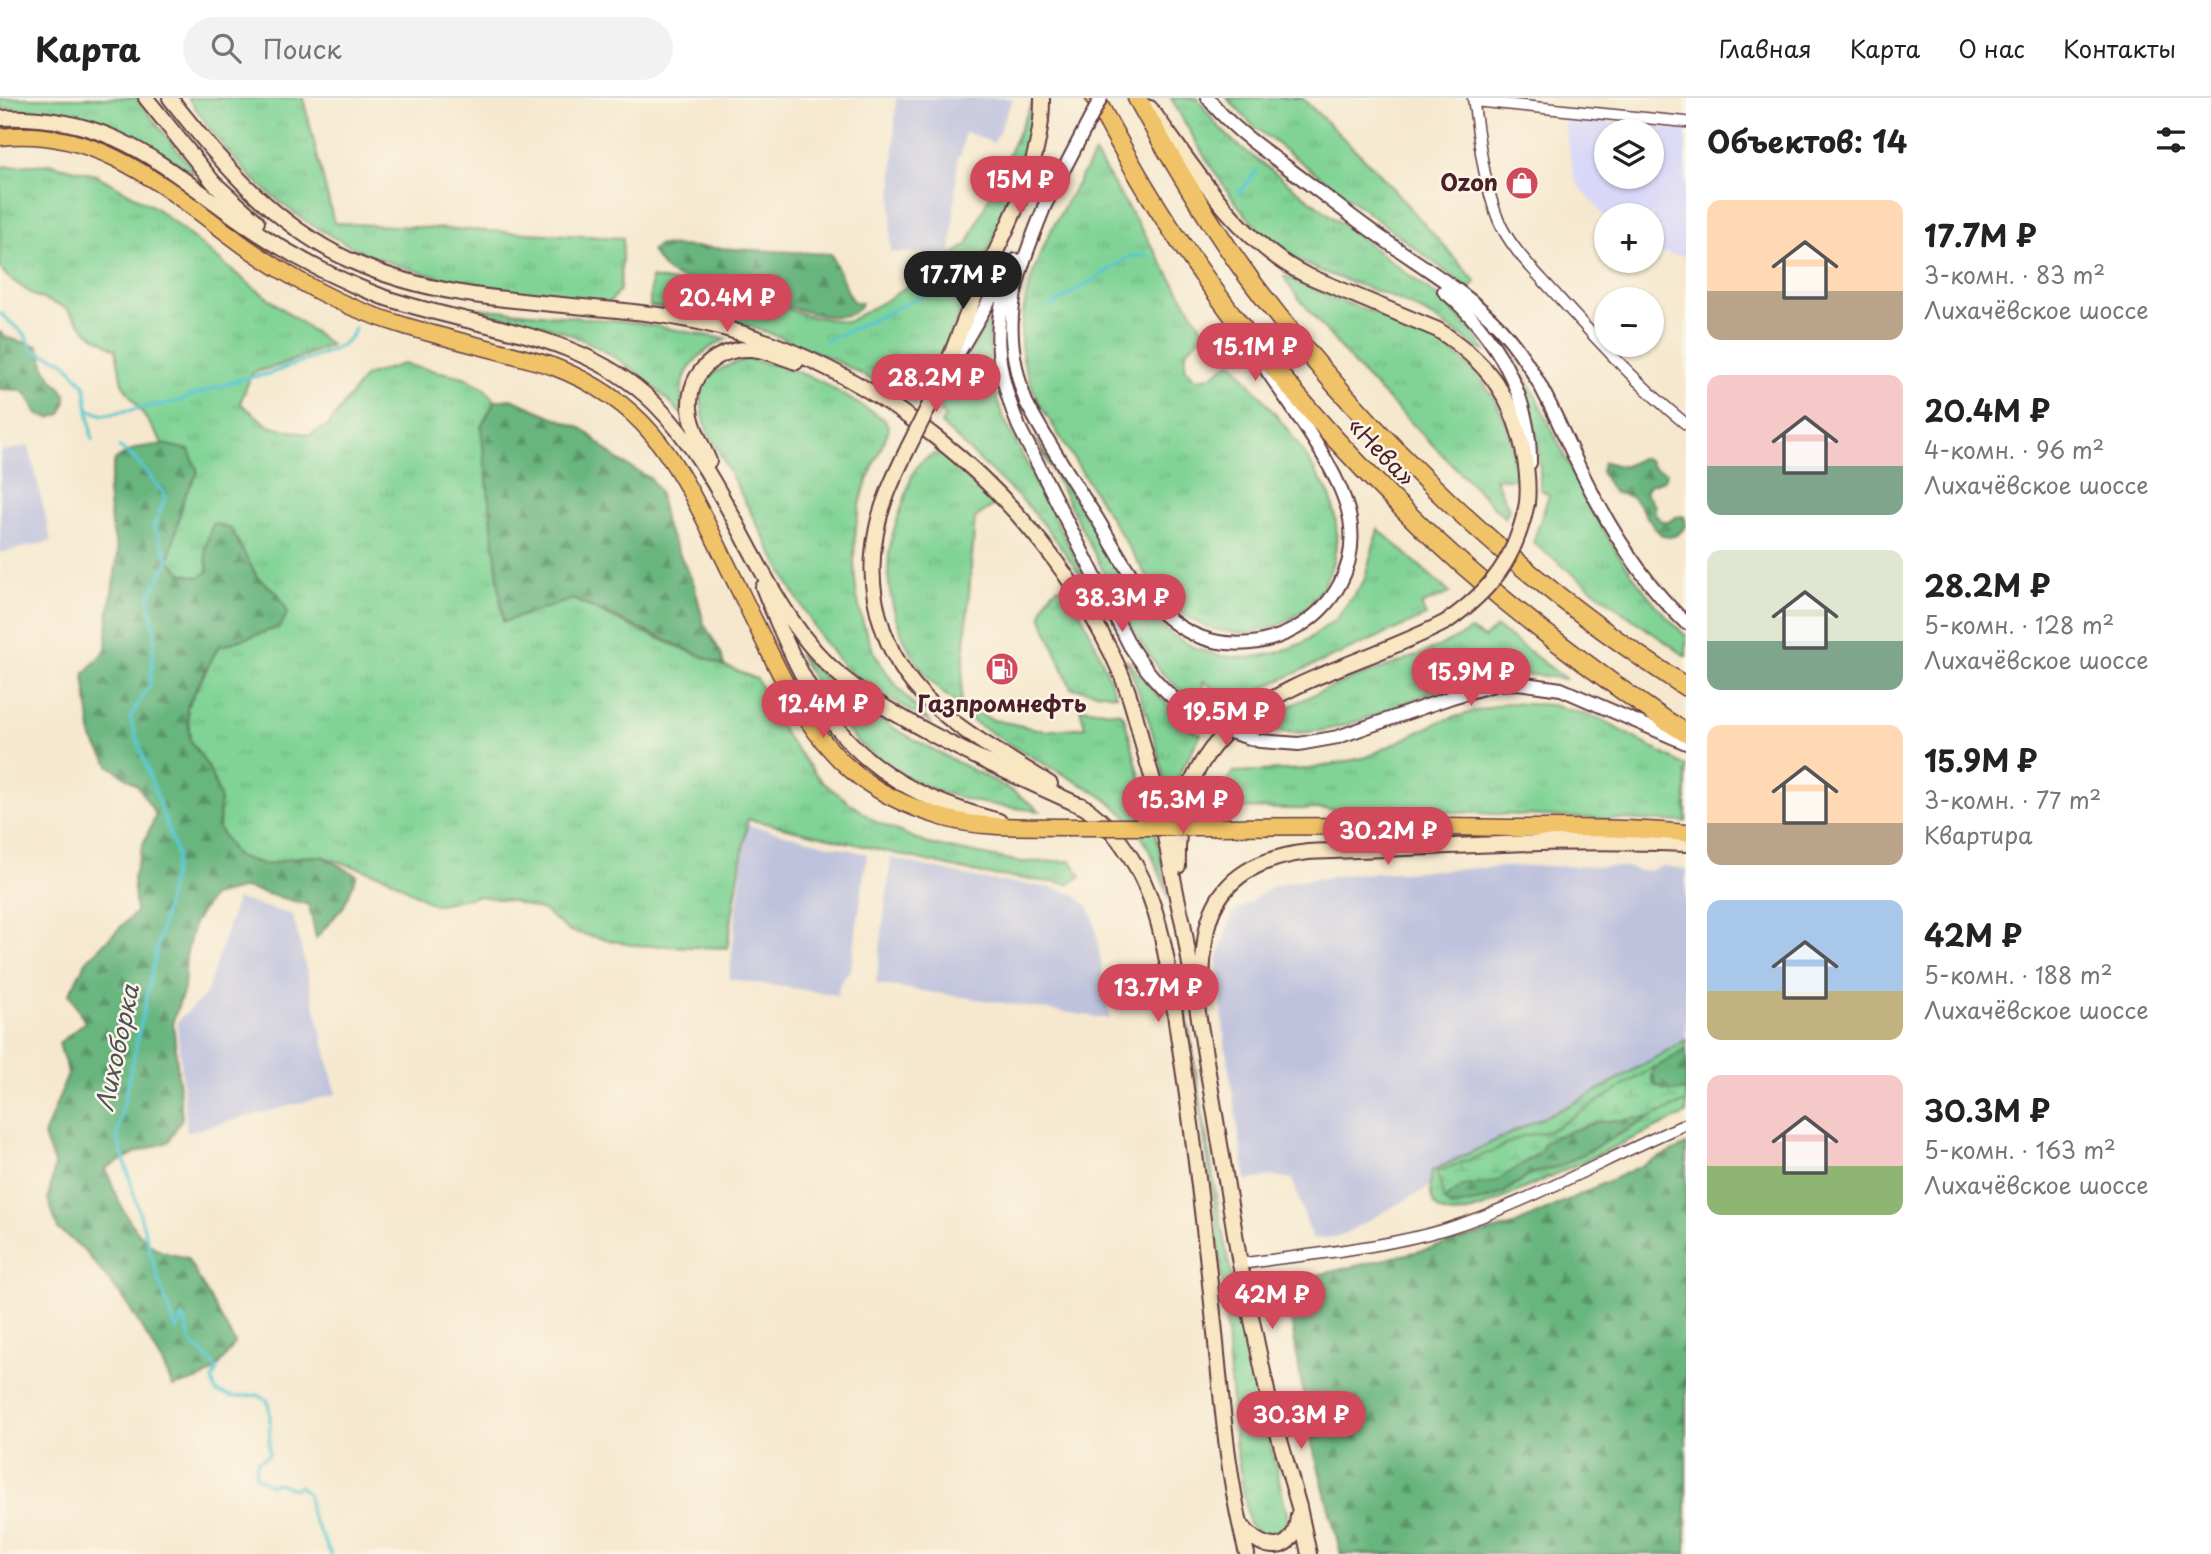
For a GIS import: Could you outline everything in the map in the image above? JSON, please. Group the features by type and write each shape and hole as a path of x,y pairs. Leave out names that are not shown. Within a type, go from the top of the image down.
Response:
{"highway":[{"name":"«Нева»","path":"1095,98 1176,237 1221,301 1321,424 1373,480 1428,534 1542,631 1620,689 1686,733"},
{"name":"«Нева»","path":"1140,98 1167,151 1251,280 1346,398 1452,506 1511,559 1633,652 1686,687"},
{"path":"0,137 35,136 64,140 107,153 134,166 163,185 247,247 306,285 375,316 572,373 618,401 658,440 680,471 790,693 818,735 837,757 867,782 894,799 918,809 970,823 1017,826 1340,825 1660,830 1686,833"}],"main road":[{"path":"146,98 214,183 251,218 304,259"},
{"path":"171,98 213,152 263,203 322,246 352,261 415,283 465,295 631,311 716,326 786,349 844,378 906,414 960,457 1006,503 1071,582 1101,632 1128,689 1158,799 1174,887 1184,923"},
{"path":"1042,98 1039,130 1028,179 953,346 935,395 884,503 876,530 872,576 878,615 897,660 923,695 959,726 1104,822 1130,856 1151,900 1166,964 1188,1105 1204,1224 1222,1421 1237,1518 1247,1554"},
{"path":"1140,98 1211,190 1253,239 1270,254 1306,275 1438,330 1457,342 1485,368 1514,415 1529,477 1523,526 1514,550 1503,569 1478,597 1446,622 1414,639 1319,677 1245,715 1213,746 1187,796 1180,825 1178,870 1184,923 1240,1264 1270,1405 1299,1507 1309,1554"},
{"path":"0,118 61,121 120,139 177,173 278,246 323,270 382,296 541,338 591,358 615,371 655,404 693,450 725,501"},
{"path":"844,378 752,349 723,354 712,359 694,381 690,395 691,417 725,501 743,537 801,634 831,670 877,703 928,732 982,761 1088,809"},
{"path":"743,537 792,657 818,703 847,741 904,786 954,809 1017,826"},
{"path":"1203,1038 1202,984 1206,932 1211,916 1225,891 1235,880 1258,864 1273,858 1308,852 1625,841 1686,844"},
{"path":"1237,1518 1252,1540 1260,1546 1275,1548 1282,1546 1294,1534 1299,1507"}],"street":[{"path":"935,395 1022,247 1101,98"},
{"path":"1209,98 1223,116 1241,132 1376,235 1480,309 1513,343 1541,385 1599,508 1621,544 1656,591 1686,623"},
{"path":"1686,122 1473,99 1492,202 1514,247 1599,341 1652,395 1686,424"},
{"path":"1047,200 1019,271 1013,296 1013,353 1017,379 1026,401 1132,576 1158,610 1192,634 1214,642 1234,645 1275,639 1294,631 1326,604 1339,586 1351,542 1350,520 1335,478 1221,301"},
{"path":"1376,235 1455,301 1497,352 1517,389 1527,424 1529,477"},
{"path":"1022,247 1007,279 998,325 999,366 1009,403 1130,646 1165,692 1204,721 1230,732 1260,741 1299,744 1338,737 1497,684 1518,683 1561,689 1686,743"},
{"path":"1240,1264 1390,1243 1447,1228 1507,1206 1686,1124"}],"shaded area":[{"path":"896,98 1013,98 994,143 966,132 964,135 961,155 958,156 951,255 890,252"},
{"path":"1568,118 1594,121 1594,189 1664,189 1664,128 1686,130 1686,256 1664,253 1664,203 1594,204 1575,181 1564,123"},
{"path":"29,446 51,541 0,553 0,452"},
{"path":"747,825 867,854 851,969 840,983 837,995 729,979"},
{"path":"891,858 980,879 1055,888 1073,894 1088,906 1094,920 1110,1019 876,984"},
{"path":"1526,866 1626,867 1639,871 1663,866 1686,869 1686,1040 1586,1096 1432,1171 1429,1187 1340,1236 1312,1239 1292,1179 1274,1176 1246,1181 1225,1042 1217,960 1232,914 1270,888 1290,882 1355,874"},
{"path":"237,899 293,915 336,1094 187,1132 177,1022 206,994"}],"green space":[{"path":"0,98 136,98 194,171 193,174 125,133 79,117 54,112 0,109"},
{"path":"188,98 303,98 334,223 623,238 620,290 610,302 506,290 455,281 406,268 358,250 313,226 271,195 227,150"},
{"path":"1171,98 1197,98 1216,124 1234,142 1443,301 1472,331 1486,351 1480,350 1413,307 1315,269 1282,249 1262,232 1227,190"},
{"path":"1227,98 1302,98 1377,171 1476,282 1469,289 1252,125"},
{"path":"1032,103 1033,128 1022,175 924,392 910,380 910,388 920,397 915,405 841,364 790,341 709,315 650,306 651,278 744,294 808,316 847,322 890,298 967,245"},
{"path":"1095,154 1205,333 1186,351 1185,368 1195,379 1210,377 1232,361 1299,446 1330,496 1336,525 1335,551 1329,574 1317,595 1301,612 1280,625 1256,631 1216,630 1195,622 1169,602 1153,586 1039,403 1032,387 1021,345 1023,311 1029,287 1046,240"},
{"path":"51,164 96,175 156,208 244,280 331,345 284,364 252,373 240,403 269,426 310,435 328,426 365,376 403,364 464,377 483,387 495,401 482,428 503,622 573,599 645,633 757,679 786,736 821,781 874,821 928,844 1021,862 1071,861 1081,876 1069,884 983,874 748,819 727,948 632,945 569,931 544,911 512,901 478,896 434,905 387,877 321,856 298,857 266,865 236,856 219,829 220,797 208,767 190,740 187,707 218,647 280,627 278,594 257,577 231,529 205,548 208,572 199,578 183,574 169,560 184,497 198,472 189,451 163,444 122,383 116,350 88,332 66,308 35,296 0,268 0,167"},
{"path":"658,245 831,254 852,301 861,303 853,312 841,316 824,315 806,312 741,291 684,279 668,272 661,265 651,251"},
{"path":"1285,276 1417,330 1462,360 1480,379 1495,400 1506,423 1513,450 1516,479 1495,479 1509,509 1505,518 1357,368 1292,290"},
{"path":"475,308 638,323 726,339 704,352 689,369 682,390 683,416 633,370 590,343 550,328"},
{"path":"989,319 991,370 1004,419 1094,595 1051,533 1027,505 941,424 945,416 939,410"},
{"path":"1484,322 1509,349 1521,368 1592,510 1612,543 1658,607 1686,636 1686,656 1625,614 1533,543 1549,495 1540,489 1538,442 1519,381"},
{"path":"0,332 8,338 38,346 49,374 65,393 65,405 61,414 50,418 37,414 24,392 0,389"},
{"path":"747,359 785,367 820,381 885,420 889,429 860,503 855,543 855,584 863,624 875,654 905,696 932,724 845,668 821,638 788,583 707,429 701,401 706,382 721,369"},
{"path":"511,399 583,429 619,461 650,478 659,491 665,524 694,584 704,624 721,653 724,666 573,599 503,622 481,427 495,401"},
{"path":"1035,437 1148,613 1173,636 1195,648 1220,656 1248,658 1276,653 1303,643 1336,619 1364,581 1378,529 1450,593 1421,605 1426,616 1273,683 1233,705 1203,680 1207,707 1188,697 1162,673 1136,635"},
{"path":"163,444 189,450 198,472 184,497 169,560 183,574 199,577 208,572 205,548 213,523 231,529 257,577 278,594 288,612 280,627 218,647 187,707 190,740 208,767 220,797 219,829 236,856 266,865 298,857 321,856 357,875 344,906 316,938 309,905 245,888 212,896 194,923 186,956 184,989 173,1021 182,1118 168,1142 137,1152 106,1168 119,1201 138,1232 155,1248 187,1258 235,1343 210,1374 173,1387 160,1358 126,1302 84,1250 58,1229 48,1198 55,1166 44,1136 68,1074 59,1043 85,1022 69,994 87,960 136,912 133,878 143,844 156,815 138,786 110,766 92,739 84,674 106,650 118,554 108,491 115,460 136,448"},
{"path":"939,452 994,505 975,518 960,707 932,682 911,652 896,616 889,578 892,537 911,477 923,460"},
{"path":"1641,458 1649,460 1652,467 1667,473 1664,480 1649,485 1645,492 1655,506 1655,514 1660,520 1668,522 1684,516 1686,526 1677,535 1662,535 1634,499 1613,492 1601,472 1603,462 1622,466"},
{"path":"1060,587 1084,619 1116,695 1071,688 1041,616 1047,599"},
{"path":"1496,627 1566,679 1525,675 1486,677 1434,691 1336,727 1311,732 1258,728 1306,698 1333,686 1418,655 1471,630 1484,638"},
{"path":"798,653 835,688 872,715 1000,784 1040,811 953,796 912,780 893,769 854,738 831,708"},
{"path":"1126,659 1165,703 1193,725 1191,729 1201,734 1180,773 1169,808 1152,732"},
{"path":"1505,703 1551,705 1598,718 1686,766 1686,822 1404,810 1207,808 1233,772 1310,769 1367,757 1441,721"},
{"path":"1080,708 1120,713 1124,717 1159,847 1169,899 1146,844 1119,809 1089,788 1009,744 961,713 965,709 994,720 1046,731 1085,727"},
{"path":"1180,974 1221,1224 1287,1514 1287,1524 1281,1536 1267,1541 1249,1524 1235,1442 1214,1203"},
{"path":"1686,1040 1686,1114 1480,1208 1456,1214 1438,1209 1433,1201 1432,1171 1586,1097"},
{"path":"1686,1049 1686,1090 1662,1089 1655,1082 1653,1069"},
{"path":"1656,1066 1652,1080 1655,1084 1665,1090 1686,1090 1686,1102 1651,1117 1596,1122 1554,1137 1545,1142 1540,1152 1495,1182 1462,1186 1444,1200 1437,1172 1491,1152 1522,1136 1546,1132"},
{"path":"1651,1117 1561,1166 1531,1174 1503,1193 1482,1201 1450,1207 1444,1200 1462,1186 1513,1169 1531,1159 1540,1152 1545,1142 1554,1137 1596,1122"},
{"path":"1686,1145 1686,1554 1341,1554 1310,1436 1288,1300 1305,1278 1424,1250 1514,1225"}],"waterway":[{"path":"1239,194 1256,171"},
{"path":"1051,306 1131,256 1148,255"},
{"path":"826,341 927,294 935,293"},
{"name":"Лихоборка","path":"0,313 25,335 32,350 64,361 85,386 92,439"},
{"path":"88,409 103,415 175,402 241,379 268,374 342,345 355,328"},
{"name":"Лихоборка","path":"119,447 134,458 166,496 154,526 169,560 149,597 155,635 150,684 130,718 177,855 117,1135 159,1281 177,1331 183,1316 191,1342 217,1370 212,1380 216,1392 234,1397 258,1395 268,1401 269,1455 257,1462 255,1475 269,1484 278,1483 294,1489 299,1486 308,1494 311,1515 331,1554"}],"place":[{"name":"Ozon","path":"1522,183"},
{"name":"Газпромнефть","path":"1002,669"}]}
